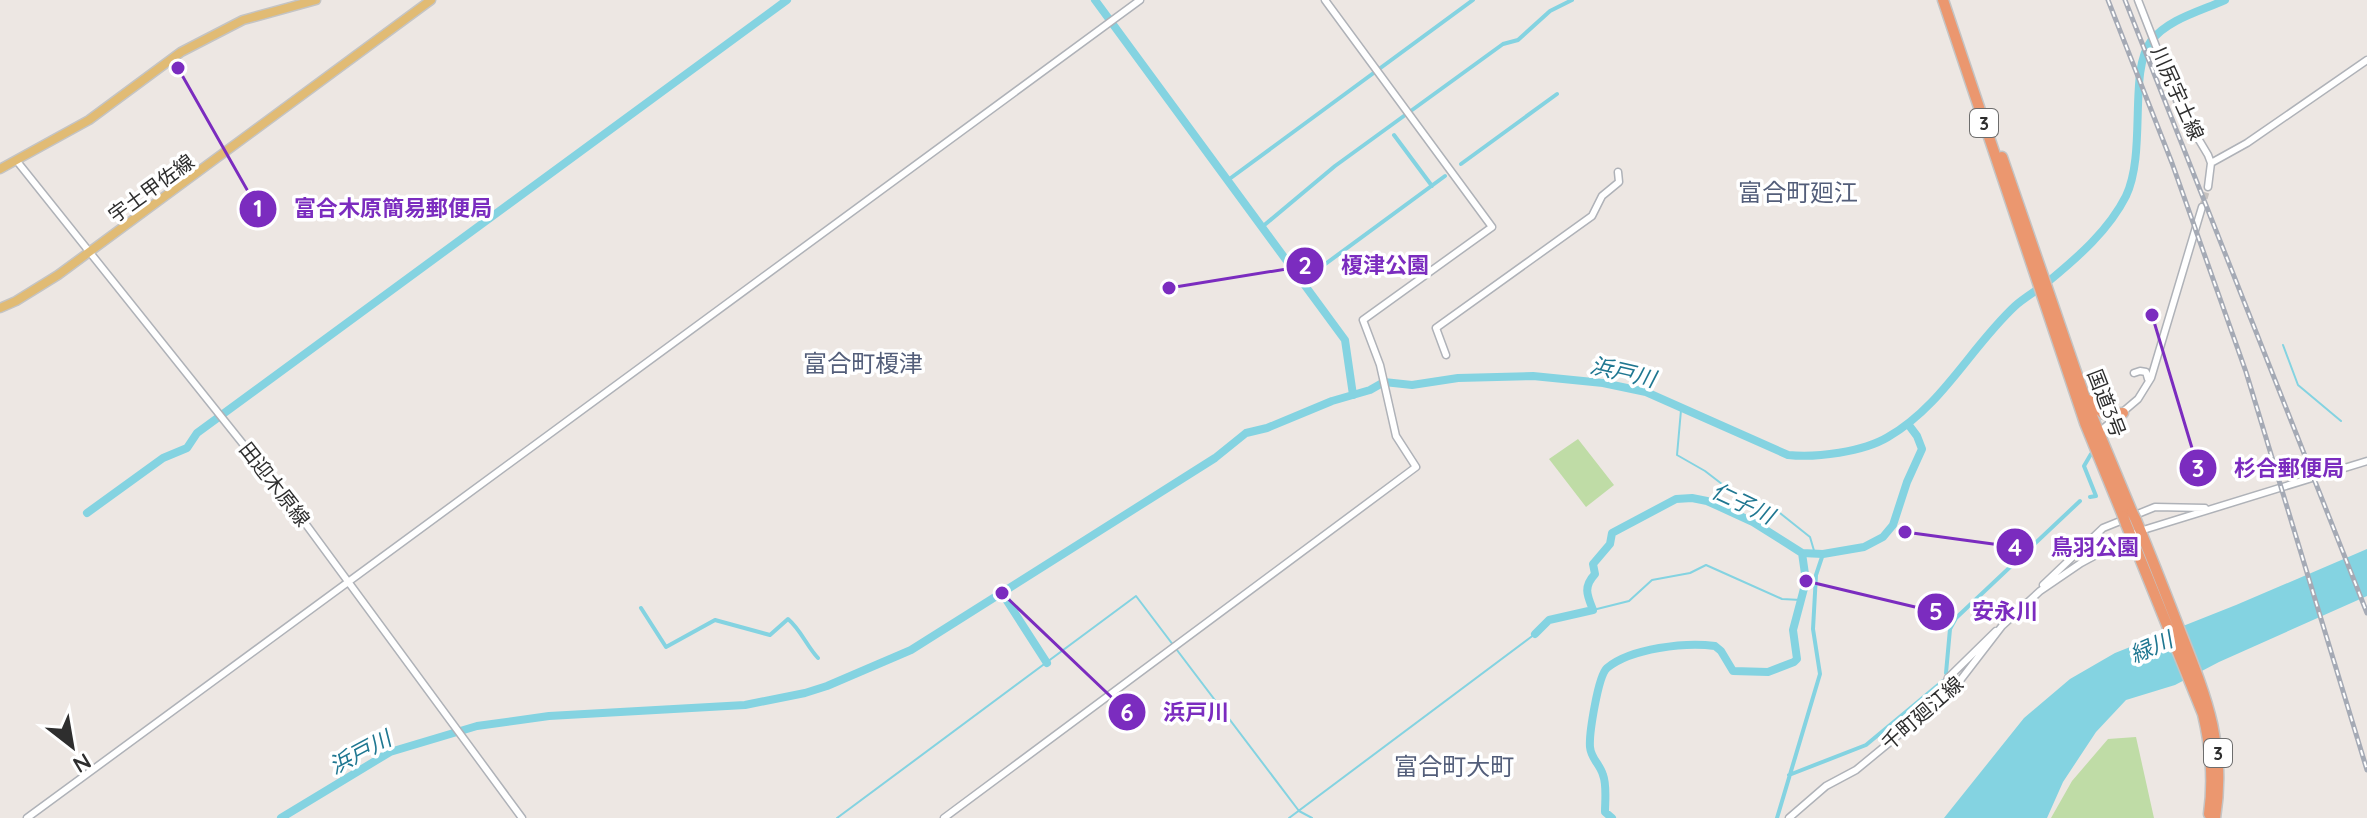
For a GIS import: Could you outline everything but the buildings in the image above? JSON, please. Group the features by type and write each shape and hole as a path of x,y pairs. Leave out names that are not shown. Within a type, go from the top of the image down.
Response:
{"highway":[{"name":"国道3号","path":"1943,0 2094,435 2200,693 2212,713 2219,783 2215,818"},
{"name":"国道3号","path":"1951,0 2028,244"},
{"name":"国道3号","path":"2048,305 2082,388 2094,435"},
{"path":"2082,388 2089,402 2101,412 2109,415 2123,413"},
{"name":"国道3号","path":"2200,693 2209,739 2212,779 2208,818"}],"main road":[{"path":"0,169 89,120 181,52 243,20 316,0"},
{"name":"宇土甲佐線","path":"0,308 16,301 89,252 431,0"}],"street":[{"path":"27,818 1140,0"},
{"path":"944,818 1416,467 1398,441 1380,365 1363,320 1492,227 1325,0"},
{"name":"川尻宇土線","path":"2138,0 2187,123 2211,163 2208,187"},
{"path":"2211,163 2247,143 2367,60"},
{"name":"田迎木原線","path":"16,160 350,581 522,818"},
{"path":"1446,355 1436,328 1592,216 1602,196 1619,182 1618,172"},
{"path":"2094,435 2138,399 2157,364 2202,207"},
{"path":"2134,373 2146,372 2149,377 2147,382"},
{"name":"千町廻江線","path":"2040,591 2133,527 2367,461"},
{"name":"千町廻江線","path":"1789,818 1826,786 1856,770 1964,678 2002,626 2103,528 2155,507 2208,508"},
{"path":"1915,722 1945,687 1948,678 2002,626"}],"green space":[{"path":"1578,439 1614,485 1586,507 1549,459"},
{"path":"2136,737 2154,818 2051,818 2072,781 2108,739"}],"water":[{"name":"緑川","path":"2367,549 2367,596 2175,685 2126,700 2096,732 2063,782 2047,818 1944,818 2024,718 2070,679 2115,653"}],"waterway":[{"path":"87,513 163,458 187,448 197,433 787,0"},
{"path":"1095,0 1345,340 1353,395"},
{"path":"1228,180 1473,0"},
{"path":"1262,227 1335,166 1503,44 1518,40 1550,11 1572,0"},
{"name":"浜戸川","path":"281,818 390,752 477,726 549,716 745,705 827,686 911,650 1215,458 1246,433 1370,390 1384,382 1412,385 1458,378 1533,376 1603,383 1646,392 1788,455 1839,453 1878,442 1924,409 1999,322 2071,262 2111,220 2126,196 2132,178 2144,54 2151,41 2166,27 2225,0"},
{"path":"1461,164 1557,94"},
{"path":"1394,135 1432,186"},
{"path":"1309,276 1445,176"},
{"path":"2283,345 2298,385 2341,421"},
{"path":"1681,410 1677,455 1731,491 1776,510 1810,537 1815,554"},
{"name":"仁子川","path":"1535,634 1549,620 1593,610 1587,591 1595,574 1593,564 1610,544 1612,533 1676,499 1707,501 1753,522 1802,553 1823,554 1864,547 1883,537 1893,525 1922,449 1908,424"},
{"path":"2090,497 2096,496 2084,466 2091,454"},
{"path":"1946,673 1950,629 1956,618 2080,501"},
{"path":"1612,818 1605,812 1604,779 1590,747 1597,693 1607,668 1644,651 1689,645 1715,646 1733,671 1768,672 1794,662 1797,659 1793,630 1806,581 1802,553"},
{"path":"1777,818 1820,674 1813,629 1816,575 1823,554"},
{"path":"1593,610 1629,601 1652,580 1690,573 1706,565 1782,599 1801,600"},
{"path":"1002,593 1047,663"},
{"path":"837,818 1136,596 1299,811 1312,818"},
{"path":"641,608 666,647 715,620 770,635 788,619 818,658"},
{"path":"1289,818 1535,634"},
{"path":"1789,775 1866,745 1943,681"}],"tunnel":[{"path":"2202,207 2208,187"}],"railway":[{"path":"2108,0 2172,163 2246,372 2367,770"},
{"path":"2125,0 2367,613"}],"place":[{"name":"富合木原簡易郵便局","path":"178,68"},
{"name":"榎津公園","path":"1169,288"},
{"name":"杉合郵便局","path":"2152,315"},
{"name":"鳥羽公園","path":"1905,532"},
{"name":"安永川","path":"1806,581"},
{"name":"浜戸川","path":"1002,593"}],"district":[{"name":"富合町廻江","path":"1798,192"},
{"name":"富合町榎津","path":"863,363"},
{"name":"富合町大町","path":"1454,766"}]}
